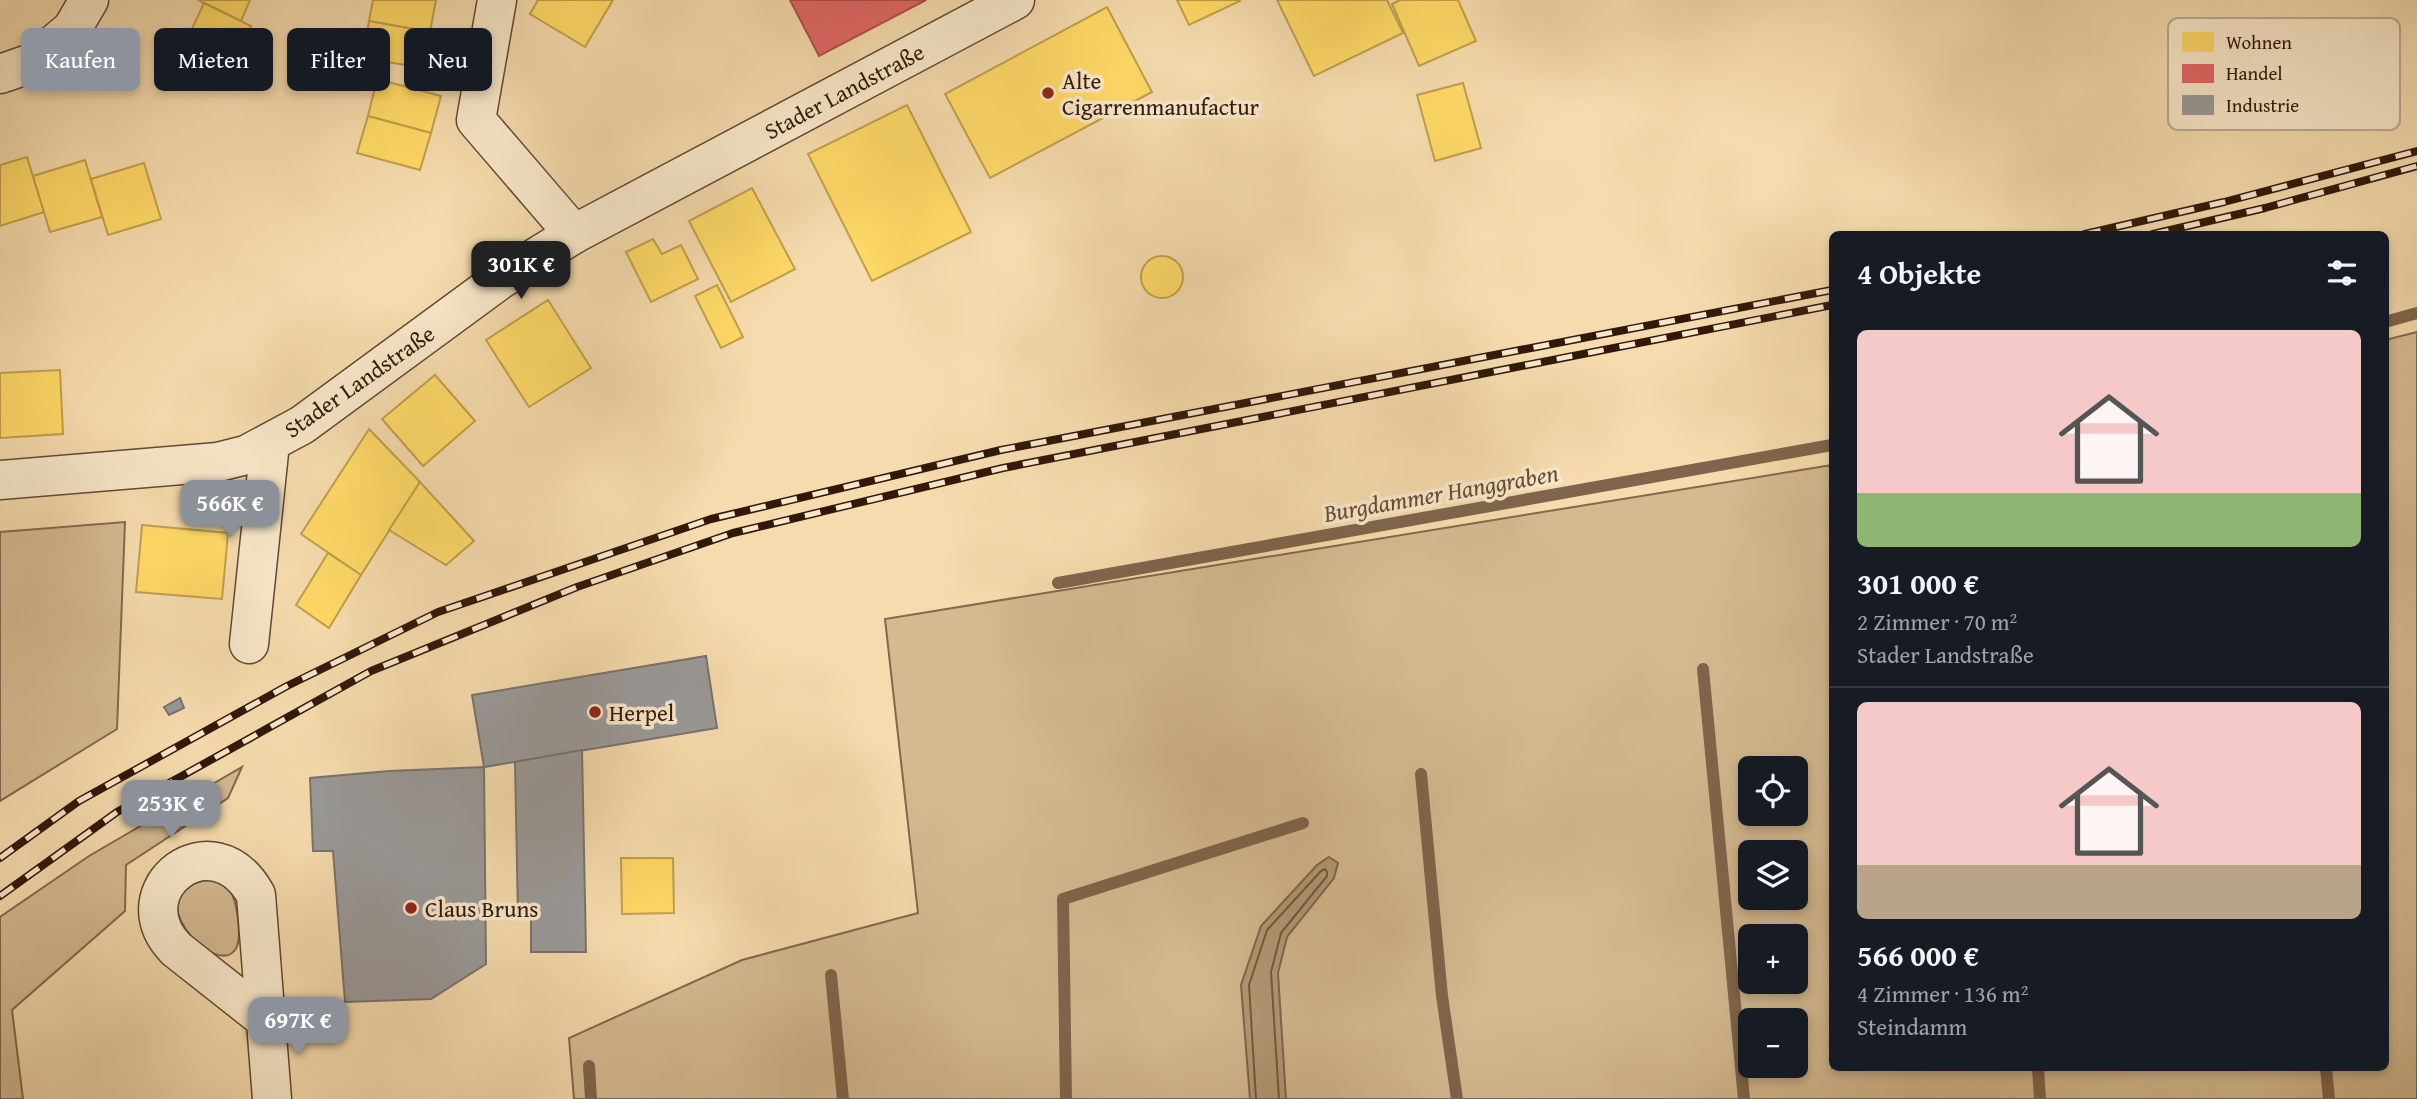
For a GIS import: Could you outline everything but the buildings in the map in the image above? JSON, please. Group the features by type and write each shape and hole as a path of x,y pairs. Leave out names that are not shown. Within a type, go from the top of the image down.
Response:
{"street":[{"path":"0,75 32,63 72,29 89,0"},
{"path":"497,0 476,120 575,234"},
{"name":"Stader Landstraße","path":"0,480 218,462 246,455 302,425 501,279 575,234 1015,0"},
{"path":"249,644 270,443"},
{"path":"266,1020 272,1099"}],"shaded area":[{"path":"2417,332 2417,1099 574,1099 569,1038 742,960 918,913 885,619 1829,465 1829,1071 2389,1071 2389,339"},
{"path":"125,522 117,729 0,801 0,532"},
{"path":"242,767 228,798 126,865 125,911 12,1010 23,1099 0,1099 0,917 89,856"},
{"path":"208,880 228,888 236,909 239,937 235,950 225,955 212,952 198,943 178,914 178,899 187,887"}],"water":[{"path":"1329,857 1338,863 1334,878 1287,937 1278,973 1286,1099 1250,1099 1241,985 1261,926 1317,865"}],"waterway":[{"name":"Burgdammer Hanggraben","path":"2389,321 2417,313"},
{"name":"Burgdammer Hanggraben","path":"1058,583 1829,446"},
{"path":"1703,669 1744,1099"},
{"path":"1421,774 1442,996 1457,1099"},
{"path":"1066,1099 1063,899 1303,823"},
{"path":"831,975 843,1099"},
{"path":"589,1066 591,1099"},
{"path":"2038,1071 2040,1099"},
{"path":"2326,1071 2329,1099"}],"railway":[{"path":"2098,231 2224,202 2417,151"},
{"path":"2166,231 2265,208 2417,166"},
{"path":"0,858 79,801 287,686 438,612 711,519 1001,450 1829,291"},
{"path":"0,896 117,812 371,671 577,587 733,533 1003,468 1829,306"}],"place":[{"name":"Alte Cigarrenmanufactur","path":"1048,93"},
{"name":"Herpel","path":"595,712"},
{"name":"Claus Bruns","path":"411,908"}]}
